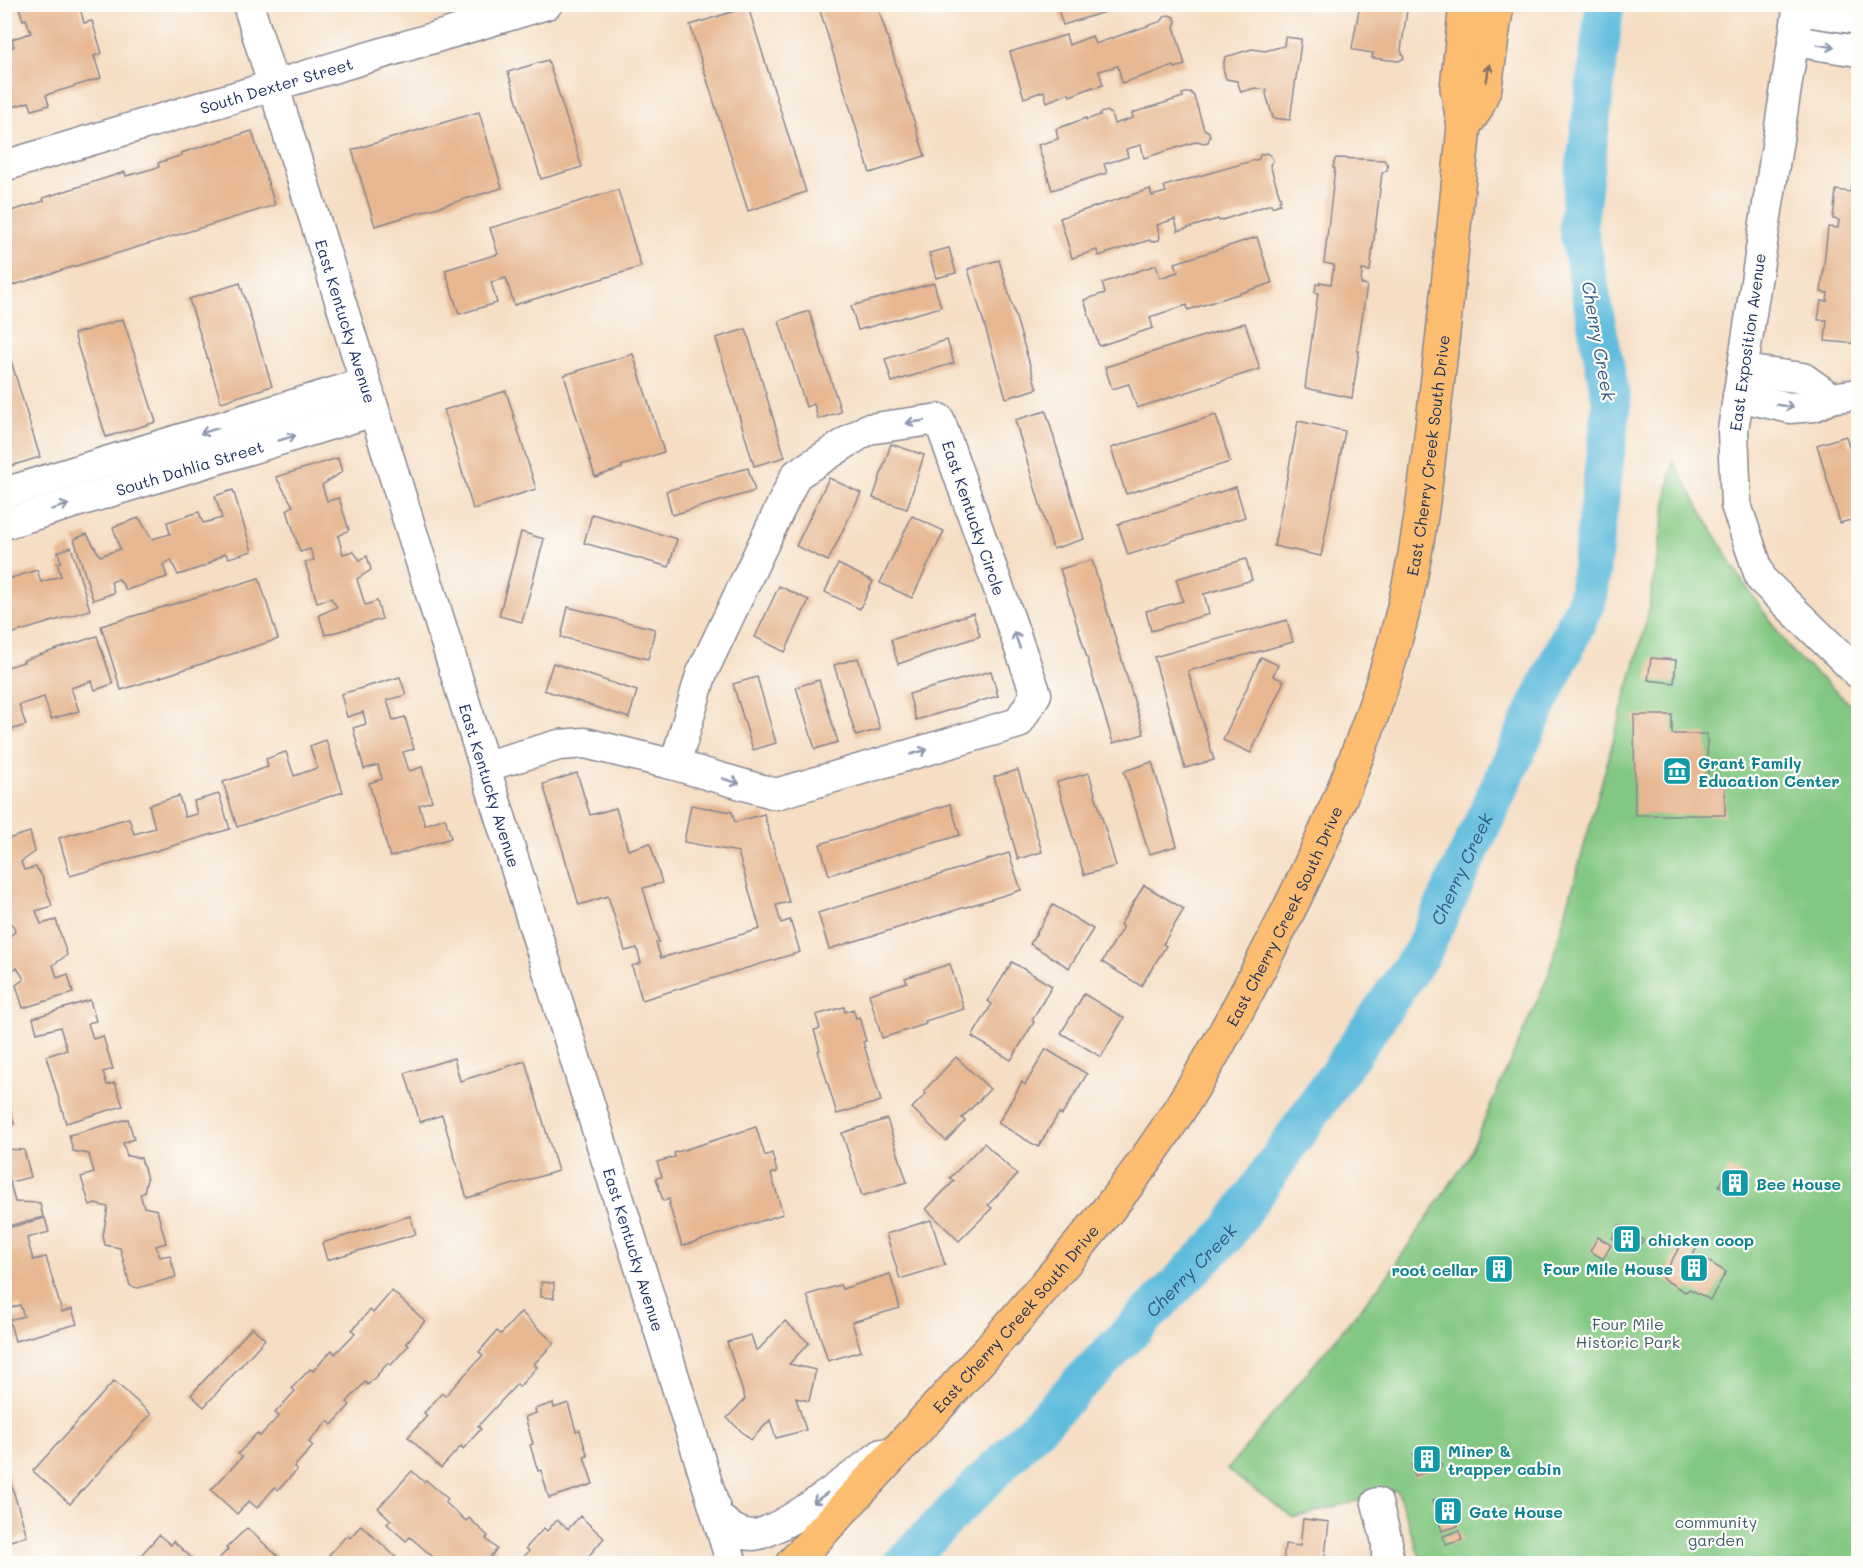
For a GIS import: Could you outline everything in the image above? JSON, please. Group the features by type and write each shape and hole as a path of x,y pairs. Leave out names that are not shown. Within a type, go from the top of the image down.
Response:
{"main road":[{"name":"East Cherry Creek South Drive","path":"792,1563 988,1351 1080,1245 1160,1139 1210,1059 1251,985 1295,898 1344,787 1384,679 1401,622 1412,568 1440,371 1464,126 1457,88 1466,4"},
{"name":"East Cherry Creek South Drive","path":"1464,126 1476,109 1485,87 1497,4"}],"street":[{"name":"East Kentucky Avenue","path":"248,4 732,1563"},
{"name":"South Dexter Street","path":"4,166 547,4"},
{"path":"1798,7 1858,19"},
{"name":"East Exposition Avenue","path":"1798,7 1732,430 1736,505 1761,579 1858,673"},
{"path":"1793,41 1858,51"},
{"name":"South Dahlia Street","path":"4,493 365,383"},
{"path":"1740,383 1790,408 1814,406 1845,396"},
{"name":"South Dahlia Street","path":"4,524 374,411"},
{"name":"East Kentucky Circle","path":"486,766 544,748 585,743 675,765 776,794 1018,723 1036,694 939,419 868,429 796,475 701,675 675,765"},
{"path":"717,1516 729,1527 742,1533 751,1535 767,1532 805,1509 918,1427"},
{"path":"1377,1503 1387,1542 1386,1563"}],"green space":[{"name":"Four Mile Historic Park","path":"1673,461 1740,578 1793,653 1858,711 1858,1563 1422,1563 1397,1490 1294,1518 1227,1470 1388,1275 1466,1161 1548,976 1647,619"}],"building":[{"path":"18,4 79,4 84,23 92,21 102,53 94,56 101,78 46,95 49,105 32,110 29,102 9,108 12,116 4,118 4,50 14,47 12,39 31,33 26,19 23,20"},
{"path":"818,4 877,4 925,156 870,173"},
{"path":"1056,4 1127,4 1127,5 1063,25"},
{"path":"1360,4 1408,4 1401,50 1404,58 1399,61 1372,58 1373,53 1352,48"},
{"path":"748,7 806,192 748,211 690,25"},
{"path":"1165,16 1174,17 1176,22 1174,26 1185,65 1175,68 1174,66 1122,83 1118,66 1099,71 1103,85 1070,96 1069,93 1047,102 1044,91 1024,98 1010,52 1066,35 1069,45 1092,36 1095,44 1162,21"},
{"path":"1285,37 1301,39 1290,120 1273,118 1266,94 1267,90 1255,88 1241,92 1237,81 1226,79 1223,68 1225,57 1252,49 1265,51 1284,46"},
{"path":"548,60 582,167 541,179 508,72"},
{"path":"1190,92 1194,96 1204,129 1209,132 1208,142 1198,141 1144,158 1141,145 1126,149 1128,157 1104,164 1107,173 1052,190 1038,145 1058,139 1056,129 1108,111 1111,113 1114,124 1133,118 1132,113 1183,97 1182,94"},
{"path":"479,112 502,188 375,226 352,150"},
{"path":"252,131 275,205 4,288 4,210 10,208 11,211 44,201 43,198 125,172 126,176 159,167 158,163 182,155 181,153"},
{"path":"1266,153 1273,161 1270,165 1281,200 1279,200 1280,204 1272,207 1271,204 1219,221 1218,219 1178,231 1175,219 1157,225 1159,240 1151,242 1150,240 1098,256 1097,250 1072,258 1060,218 1150,189 1152,196 1166,192 1164,186 1259,159 1260,155"},
{"path":"1337,158 1384,160 1388,165 1387,170 1382,173 1370,271 1362,270 1361,284 1367,285 1352,398 1305,388 1318,293 1315,293 1316,284 1320,282 1331,284 1334,265 1324,263 1335,168 1333,168"},
{"path":"1852,185 1858,186 1858,344 1825,341 1827,320 1818,320 1821,301 1827,301 1828,293 1821,292 1828,227 1838,228 1839,220 1833,219 1836,190 1851,192"},
{"path":"618,190 641,267 514,305 506,278 491,282 497,303 459,314 445,270 498,254 490,228"},
{"path":"1257,237 1272,283 1188,310 1187,305 1150,317 1153,328 1099,346 1084,300 1105,293 1102,283 1156,265 1160,278 1178,272 1175,263"},
{"path":"949,248 956,273 936,278 929,253"},
{"path":"999,260 1037,389 1006,398 968,269"},
{"path":"240,283 272,386 221,402 189,299"},
{"path":"934,283 941,307 858,330 851,306"},
{"path":"809,311 841,412 818,419 814,404 806,407 779,321"},
{"path":"123,319 156,422 106,437 74,334"},
{"path":"1245,323 1260,369 1137,408 1129,384 1112,389 1105,367"},
{"path":"746,329 785,457 754,466 716,338"},
{"path":"947,340 954,363 892,382 885,359"},
{"path":"9,354 40,457 4,468 4,355"},
{"path":"633,354 664,452 595,477 564,375"},
{"path":"506,391 536,489 473,509 444,410"},
{"path":"1046,411 1084,539 1053,549 1015,420"},
{"path":"1216,415 1230,462 1126,494 1111,448"},
{"path":"1298,421 1345,431 1321,556 1274,546"},
{"path":"1846,436 1849,446 1858,444 1858,518 1840,523 1817,445"},
{"path":"891,444 924,455 907,509 873,498"},
{"path":"338,458 342,472 322,485 327,501 339,498 349,530 338,536 343,554 353,551 360,560 367,556 371,570 357,579 365,605 377,601 382,619 325,635 319,615 337,607 331,598 317,602 305,562 314,560 310,549 300,552 287,510 293,506 276,477"},
{"path":"748,468 755,491 672,515 666,491"},
{"path":"829,478 861,493 828,561 796,546"},
{"path":"1236,487 1245,517 1128,555 1118,524"},
{"path":"233,490 252,551 229,558 225,553 205,566 178,575 171,560 163,565 167,577 126,590 119,579 111,582 114,593 93,600 74,539 87,534 100,556 120,549 113,527 139,518 152,539 170,534 167,522 199,512 203,523 222,518 215,496"},
{"path":"592,514 677,539 669,567 584,543"},
{"path":"912,516 944,531 912,598 880,583"},
{"path":"521,532 544,539 522,622 499,616"},
{"path":"71,547 90,610 4,636 4,592 8,591 5,580 37,570 41,582 61,576 57,563 61,562 58,552"},
{"path":"1246,559 1252,580 1204,594 1209,614 1151,631 1146,611 1183,601 1176,579"},
{"path":"1092,560 1144,734 1113,743 1060,569"},
{"path":"838,564 873,581 860,609 825,592"},
{"path":"259,578 278,639 121,690 101,626"},
{"path":"779,586 809,600 785,652 755,637"},
{"path":"568,607 655,629 648,659 561,637"},
{"path":"973,613 980,636 898,664 891,640"},
{"path":"1287,620 1293,642 1188,671 1214,760 1185,768 1154,657"},
{"path":"97,636 113,684 95,690 92,681 71,688 79,711 51,719 44,697 19,705 26,725 10,730 4,715 4,668"},
{"path":"1261,657 1278,665 1273,676 1284,681 1251,753 1223,740"},
{"path":"858,658 880,729 856,736 834,665"},
{"path":"1651,658 1676,660 1674,683 1648,680"},
{"path":"553,663 637,691 629,718 544,690"},
{"path":"991,671 998,696 916,720 909,694"},
{"path":"400,677 406,695 387,700 393,720 405,717 414,749 403,752 409,771 422,767 432,801 419,805 425,825 445,818 451,838 390,857 369,783 382,779 378,765 364,769 353,728 366,724 363,712 347,717 341,694"},
{"path":"757,677 776,743 753,750 733,684"},
{"path":"819,680 838,742 815,749 796,687"},
{"path":"1634,715 1672,715 1672,734 1707,734 1708,786 1725,786 1725,815 1635,815"},
{"path":"326,740 343,792 237,827 223,782 268,767 266,759 286,752 294,776 317,768 310,746"},
{"path":"1152,762 1177,846 1149,854 1124,771"},
{"path":"1018,770 1042,852 1018,859 994,777"},
{"path":"577,773 590,815 616,808 628,850 650,843 662,883 643,888 659,942 656,943 661,958 760,929 738,852 684,842 691,805 732,812 735,822 764,814 789,902 776,905 781,923 790,920 800,952 642,1000 632,966 641,963 637,948 625,951 608,896 579,905 543,784"},
{"path":"1089,773 1116,866 1084,875 1057,782"},
{"path":"219,794 230,829 70,876 59,838 129,818 134,834 155,828 149,805 179,796 185,817 197,814 194,801"},
{"path":"950,804 960,835 829,875 820,844"},
{"path":"30,832 35,852 21,862 24,870 36,867 42,876 52,906 36,911 41,924 56,920 67,955 53,965 57,978 68,974 73,993 23,1008 16,985 24,979 17,968 4,972 4,940 15,932 14,927 4,916 4,840"},
{"path":"1009,853 1021,890 829,949 818,913"},
{"path":"1144,885 1184,909 1163,944 1166,946 1141,986 1102,962 1123,927 1120,925"},
{"path":"1053,905 1093,929 1069,968 1030,944"},
{"path":"1012,962 1052,986 1011,1060 972,1037 992,1004 988,1001"},
{"path":"950,964 964,1009 882,1038 869,994 907,982 905,978"},
{"path":"1084,994 1124,1018 1101,1057 1061,1033"},
{"path":"90,1000 96,1021 88,1023 93,1039 103,1036 113,1069 103,1072 107,1085 115,1083 123,1106 66,1123 46,1056 67,1050 60,1027 37,1033 33,1018"},
{"path":"844,1007 845,1012 853,1009 856,1018 859,1017 866,1041 863,1042 881,1101 837,1114 814,1030 820,1029 816,1015"},
{"path":"1046,1049 1087,1074 1062,1115 1059,1113 1038,1147 998,1123 1022,1082 1025,1085"},
{"path":"956,1057 990,1089 962,1118 965,1121 946,1141 912,1108 926,1094 924,1091"},
{"path":"454,1058 460,1081 525,1061 558,1171 467,1198 442,1115 420,1122 405,1073"},
{"path":"4,1097 7,1098 14,1124 4,1127"},
{"path":"128,1119 134,1139 123,1143 127,1156 141,1158 147,1179 144,1193 140,1194 144,1207 157,1210 166,1243 156,1246 160,1257 170,1255 176,1277 138,1288 130,1286 120,1248 105,1245 103,1236 108,1207 95,1204 90,1206 81,1177 94,1173 89,1154 73,1151 69,1135"},
{"path":"887,1119 907,1182 862,1196 842,1133"},
{"path":"756,1127 765,1156 772,1153 777,1172 771,1174 783,1214 682,1246 669,1199 663,1201 656,1178 662,1177 657,1162 675,1157 674,1153"},
{"path":"984,1143 1017,1175 988,1205 992,1208 959,1241 926,1209 954,1181 950,1178"},
{"path":"4,1149 24,1150 31,1177 10,1182 15,1202 40,1203 43,1217 4,1227"},
{"name":"Bee House","path":"1730,1168 1750,1180 1739,1198 1719,1186"},
{"path":"410,1216 416,1234 327,1260 322,1243"},
{"path":"45,1218 49,1232 27,1238 33,1260 46,1257 62,1312 72,1309 77,1324 15,1341 9,1320 24,1316 20,1305 6,1309 4,1303 4,1229"},
{"path":"931,1220 945,1265 900,1279 886,1234"},
{"name":"chicken coop","path":"1620,1225 1643,1240 1635,1252 1612,1238"},
{"path":"1598,1237 1611,1245 1603,1259 1590,1251"},
{"name":"Four Mile House","path":"1684,1239 1697,1247 1692,1257 1705,1265 1708,1261 1726,1272 1710,1300 1690,1289 1685,1292 1662,1278"},
{"name":"root cellar","path":"1489,1262 1509,1262 1509,1276 1489,1276"},
{"path":"890,1274 900,1308 852,1322 861,1351 828,1361 807,1295 840,1285 842,1289"},
{"path":"541,1282 554,1283 554,1298 541,1297"},
{"path":"392,1291 425,1321 406,1343 409,1345 368,1385 365,1382 347,1402 350,1405 332,1425 328,1421 309,1442 313,1446 294,1467 297,1470 278,1490 275,1487 257,1508 249,1501 237,1514 211,1490 242,1457 238,1454 257,1433 260,1436 279,1416 275,1413 295,1391 292,1388 310,1369 313,1371 332,1350 335,1354 355,1333 352,1330 370,1310 373,1313"},
{"path":"521,1312 554,1343 534,1364 537,1367 519,1387 517,1384 478,1426 481,1429 463,1449 461,1446 441,1468 408,1437 427,1416 424,1413 442,1393 445,1396 483,1355 479,1352 497,1331 501,1334"},
{"path":"785,1321 809,1343 789,1364 816,1370 809,1401 796,1398 806,1430 776,1438 770,1420 751,1440 727,1418 745,1399 727,1342 751,1335 756,1350 759,1349"},
{"path":"252,1327 265,1339 204,1407 191,1395"},
{"path":"114,1381 151,1414 70,1504 33,1471"},
{"path":"553,1403 554,1408 568,1403 576,1431 580,1430 588,1456 584,1457 593,1484 549,1498 541,1470 538,1471 530,1445 533,1444 525,1417 536,1413 535,1409"},
{"name":"Miner & trapper cabin","path":"1434,1446 1442,1466 1415,1476 1411,1465 1417,1463 1413,1454"},
{"path":"5,1464 27,1536 10,1541 4,1524"},
{"path":"412,1471 448,1499 445,1502 466,1521 469,1518 488,1536 486,1539 497,1549 484,1564 432,1564 429,1561 433,1557 410,1537 406,1541 387,1524 391,1520 378,1508"},
{"name":"Gate House","path":"1449,1496 1452,1505 1458,1503 1462,1516 1456,1519 1458,1526 1442,1531 1432,1501"},
{"path":"580,1516 604,1538 582,1564 518,1564 529,1551 526,1548 544,1528 547,1531 557,1520 568,1529"},
{"path":"1303,1519 1329,1522 1324,1564 1283,1564 1285,1544 1300,1546"},
{"path":"361,1525 399,1560 396,1564 326,1564 332,1558 329,1555 347,1535 350,1538"},
{"path":"247,1528 282,1560 279,1564 225,1564 219,1559 228,1549 226,1548"},
{"path":"1459,1531 1462,1540 1446,1545 1443,1536"},
{"path":"159,1535 171,1545 173,1541 194,1560 190,1564 133,1564"}],"waterway":[{"name":"Cherry Creek","path":"902,1564 1226,1235 1423,951 1587,600 1612,404 1578,227 1605,4"}],"place":[{"name":"Grant Family Education Center","path":"1677,771"},
{"name":"Bee House","path":"1735,1183"},
{"name":"chicken coop","path":"1627,1239"},
{"name":"Four Mile House","path":"1694,1268"},
{"name":"root cellar","path":"1499,1269"},
{"name":"Miner & trapper cabin","path":"1427,1459"},
{"name":"Gate House","path":"1448,1511"}],"park label":[{"name":"community garden","path":"1716,1530"}]}
